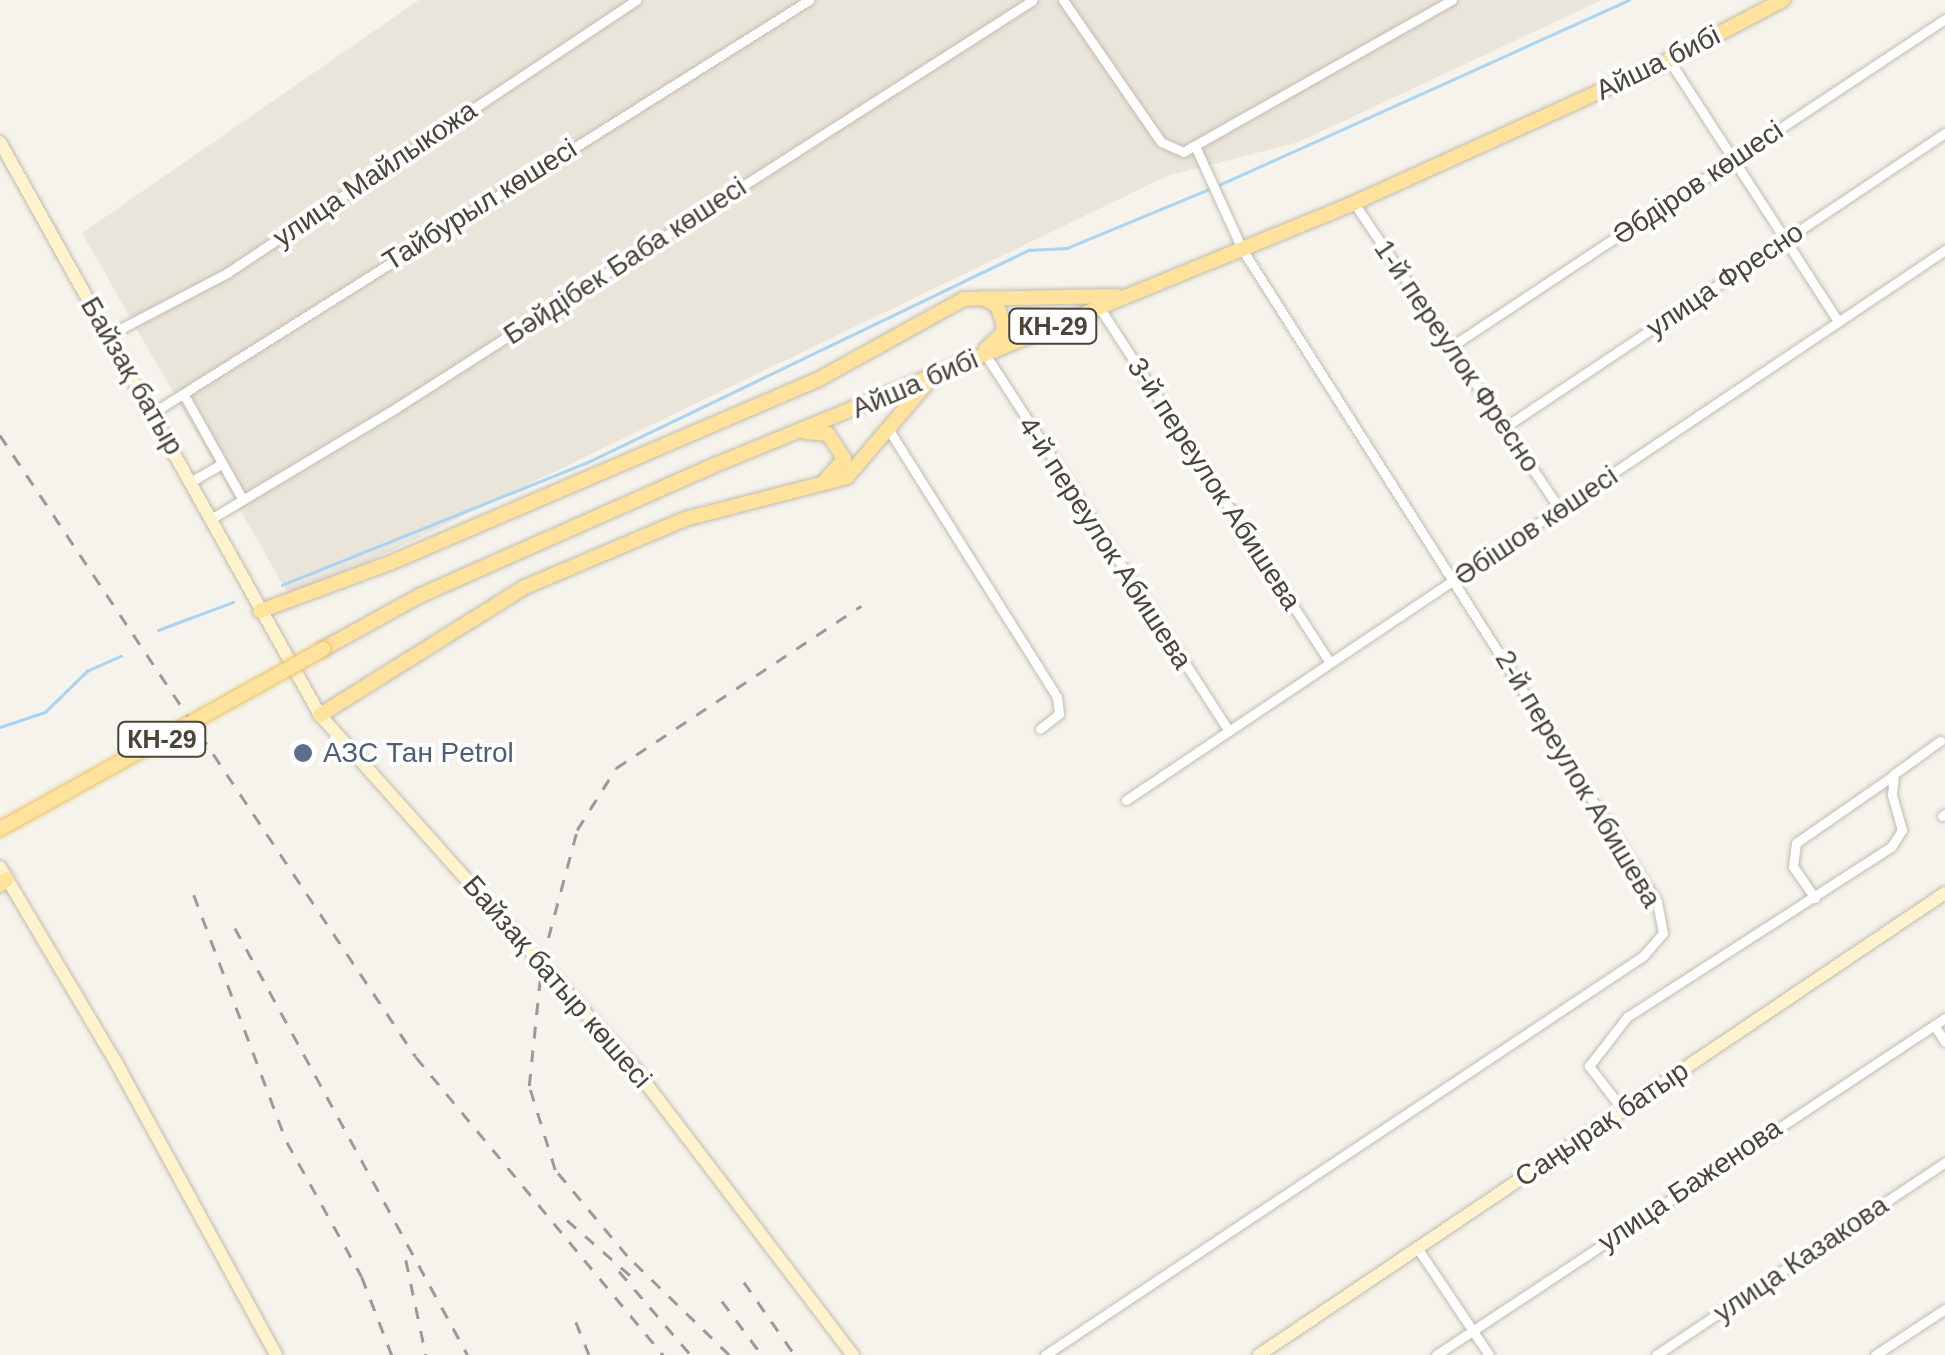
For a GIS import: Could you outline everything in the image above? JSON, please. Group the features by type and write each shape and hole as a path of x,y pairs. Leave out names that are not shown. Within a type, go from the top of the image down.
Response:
{"main road":[{"name":"Айша бибі","path":"0,828 419,596 936,372 1354,202 1669,60 1783,0"},
{"path":"260,611 374,570 819,379 972,296 1124,296"},
{"path":"972,296 990,300 1003,322 1003,333 981,355"},
{"path":"320,715 525,587 685,519 848,478 886,426 936,372"},
{"path":"804,432 828,434 844,459 833,477 810,489"}],"street":[{"name":"улица Майлыкожа","path":"107,336 227,273 636,0"},
{"name":"Тайбурыл көшесі","path":"154,412 809,0"},
{"name":"Бәйдібек Баба көшесі","path":"214,517 1033,0"},
{"path":"1063,0 1161,142 1184,152 1452,0"},
{"name":"Әбдіров көшесі","path":"1452,346 1945,19"},
{"path":"1669,60 1838,321"},
{"name":"улица Фресно","path":"1505,427 1945,133"},
{"name":"Байзақ батыр","path":"0,142 107,336 214,517 260,611"},
{"name":"2-й переулок Абишева","path":"1044,1355 1642,956 1663,933 1657,902 1242,249 1195,146"},
{"name":"1-й переулок Фресно","path":"1354,202 1560,509"},
{"name":"Әбішов көшесі","path":"1126,800 1945,250"},
{"name":"3-й переулок Абишева","path":"1098,307 1329,661"},
{"name":"4-й переулок Абишева","path":"981,355 1228,730"},
{"path":"184,395 244,500"},
{"path":"886,426 1058,697 1059,714 1040,729"},
{"path":"192,480 222,464"},
{"name":"Байзақ батыр көшесі","path":"260,611 320,715 635,1070 853,1355"},
{"path":"1815,898 1793,868 1796,843 1940,741"},
{"path":"1623,1110 1589,1066 1627,1017 1815,898 1899,839 1894,774"},
{"path":"2,877 118,1066 276,1355"},
{"name":"Саңырақ батыр","path":"1259,1355 1945,893"},
{"name":"улица Баженова","path":"1436,1355 1945,1018"},
{"path":"1934,1025 1945,1042"},
{"name":"улица Казакова","path":"1656,1355 1945,1162"},
{"path":"1418,1249 1490,1355"},
{"path":"1875,1355 1945,1309"}],"shaded area":[{"path":"419,0 1602,0 1299,142 1167,176 291,599 82,233"}],"waterway":[{"path":"1219,185 1629,0"},
{"path":"282,585 586,463 1029,250 1067,248 1212,188"},
{"path":"158,630 233,602"},
{"path":"0,727 45,712 87,671 121,656"}],"railway":[{"path":"0,435 416,1057 663,1355"},
{"path":"729,1355 627,1256 555,1170 529,1086 542,961 577,830 616,768 861,606"},
{"path":"194,895 287,1142 362,1277 392,1355"},
{"path":"235,928 468,1355"},
{"path":"567,1220 631,1276"},
{"path":"406,1260 426,1355"},
{"path":"619,1271 691,1355"},
{"path":"744,1282 795,1355"},
{"path":"722,1301 762,1355"},
{"path":"576,1322 589,1355"}],"place":[{"name":"АЗС Тан Petrol","path":"303,753"}]}
